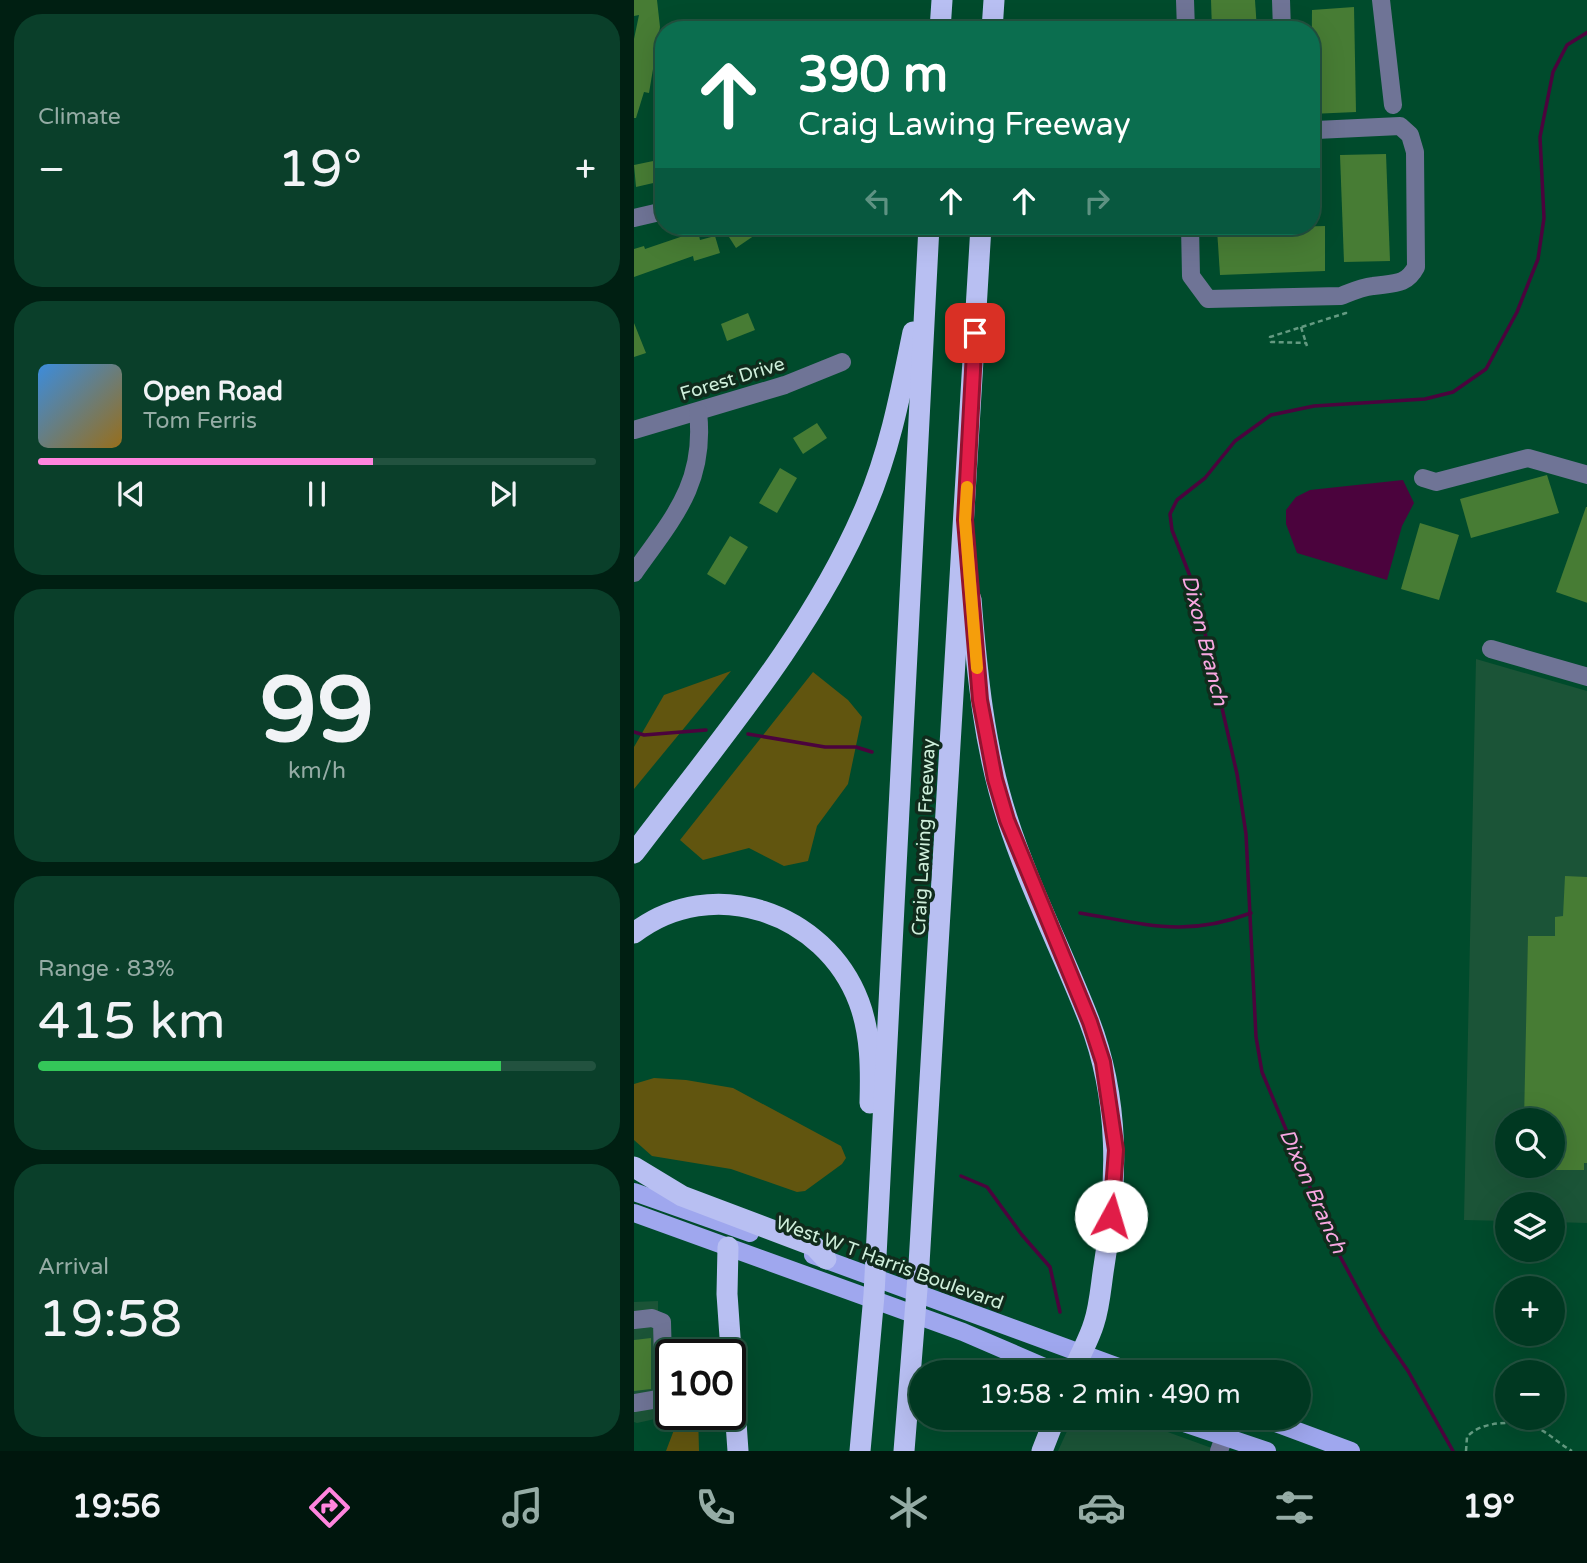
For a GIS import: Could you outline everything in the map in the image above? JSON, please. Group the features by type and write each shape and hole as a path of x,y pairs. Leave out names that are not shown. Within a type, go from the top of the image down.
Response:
{"highway":[{"path":"941,21 942,0"},
{"path":"993,21 994,0"},
{"name":"Craig Lawing Freeway","path":"860,1451 874,1295 929,235"},
{"name":"Craig Lawing Freeway","path":"904,1451 920,1252 981,235"},
{"path":"634,853 761,684 834,573 867,504 882,462 927,265"},
{"path":"965,520 980,700 995,779 1024,863 1090,1022 1103,1062 1111,1104 1116,1150 1108,1240 1094,1322 1077,1360"},
{"path":"634,933 677,910 721,903 765,911 808,932 836,961 859,1002 870,1056 869,1124 881,1148"},
{"path":"634,1167 682,1196 814,1246 826,1270"},
{"path":"728,1247 727,1294 738,1451"},
{"path":"1042,1451 1050,1430"}],"main road":[{"name":"West W T Harris Boulevard","path":"634,1192 826,1270 893,1306 1028,1360"},
{"name":"West W T Harris Boulevard","path":"634,1213 728,1247 894,1285 963,1311 1069,1360"},
{"path":"1193,1430 1221,1444 1267,1451"},
{"path":"1294,1430 1351,1451"}],"street":[{"path":"1185,0 1186,21"},
{"path":"1281,0 1282,21"},
{"path":"1381,0 1393,105"},
{"path":"1190,235 1191,276 1208,299 1341,296 1360,288 1397,285 1410,279 1416,267 1414,152 1410,135 1400,127 1320,130"},
{"path":"634,218 655,213"},
{"name":"Forest Drive","path":"634,430 785,385 842,362"},
{"path":"634,573 688,492 699,457 698,411"},
{"path":"1423,478 1436,482 1528,458 1588,475"},
{"path":"1491,649 1588,677"},
{"path":"634,1320 652,1318 662,1322 664,1398 634,1403"}],"path":[{"path":"1301,327 1307,344 1272,342 1270,337 1301,327 1346,313 1343,303"},
{"path":"1466,1451 1467,1437 1477,1428 1525,1425 1538,1429 1572,1451"}],"shaded area":[{"path":"1403,480 1414,503 1402,526 1387,580 1297,553 1286,524 1286,510 1296,497 1310,490"},
{"path":"1476,659 1587,691 1588,1223 1565,1222 1565,1192 1495,1192 1495,1221 1464,1220"},
{"path":"731,671 634,789 634,747 664,695"},
{"path":"813,672 848,700 862,717 848,784 817,826 808,861 784,866 749,848 703,860 680,840"},
{"path":"654,1078 733,1088 841,1146 846,1158 842,1164 805,1191 797,1192 731,1169 652,1156 634,1140 634,1084"},
{"path":"658,1301 658,1312 671,1319 671,1339 655,1339 655,1419 637,1423 634,1422 634,1302"},
{"path":"674,1430 698,1430 699,1451 666,1451"},
{"path":"1068,1430 1162,1430 1220,1451 1058,1451"}],"building":[{"path":"634,0 657,0 659,21 655,21 655,57 649,93 644,92 636,118 634,39 639,15 634,16"},
{"path":"1211,0 1255,0 1256,21 1212,21"},
{"path":"1354,7 1356,112 1320,114 1320,21 1312,21 1312,10"},
{"path":"1386,154 1390,261 1344,262 1340,155"},
{"path":"655,161 655,183 636,187 634,165"},
{"path":"1320,226 1325,226 1325,271 1220,275 1217,235 1320,235"},
{"path":"686,235 699,235 700,240 715,236 720,253 694,261 693,256 634,277 634,249 644,246 645,249"},
{"path":"728,235 755,235 736,248"},
{"path":"748,313 755,330 727,341 721,324"},
{"path":"634,323 646,353 634,357"},
{"path":"817,423 827,438 803,454 793,438"},
{"path":"780,468 797,478 777,513 759,503"},
{"path":"1547,475 1559,513 1471,538 1460,499"},
{"path":"1588,507 1588,603 1556,592"},
{"path":"1420,523 1459,535 1439,600 1401,589"},
{"path":"730,536 748,547 725,585 707,574"},
{"path":"1565,876 1588,877 1588,1163 1584,1163 1584,1170 1565,1170 1565,1108 1524,1108 1528,936 1555,936 1555,917 1563,916"},
{"path":"651,1338 651,1389 634,1391 634,1340"}],"waterway":[{"name":"Dixon Branch","path":"1453,1451 1408,1371 1380,1330 1335,1247 1262,1072 1256,1037 1246,834 1237,774 1195,589 1172,530 1170,514 1177,500 1205,478 1235,441 1271,415 1314,406 1425,399 1453,392 1486,369 1517,312 1538,259 1544,218 1540,137 1553,72 1567,45 1588,32"},
{"path":"634,732 644,735 706,730"},
{"path":"748,734 825,747 856,747 872,752"},
{"path":"1080,913 1146,924 1185,927 1227,921 1251,913"},
{"path":"961,1176 987,1187 1022,1235 1050,1267 1060,1312"}],"slow traffic":[{"path":"967,487 965,520 977,668"}],"route":[{"path":"975,333 965,520 980,700 995,779 1007,820 1090,1022 1103,1062 1116,1150 1111,1216"}]}
